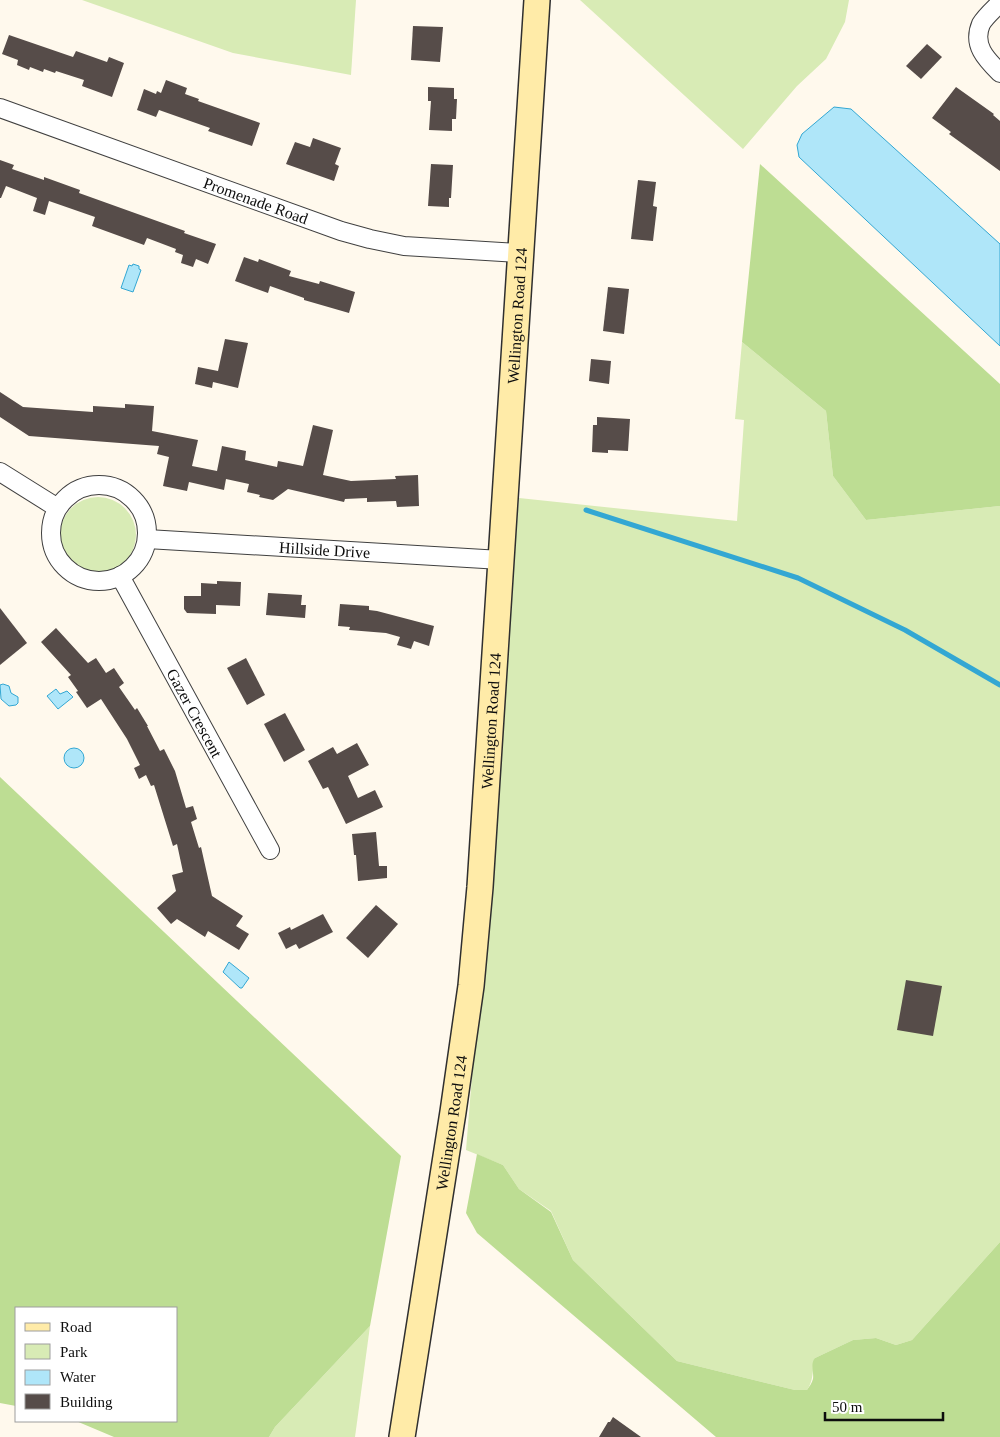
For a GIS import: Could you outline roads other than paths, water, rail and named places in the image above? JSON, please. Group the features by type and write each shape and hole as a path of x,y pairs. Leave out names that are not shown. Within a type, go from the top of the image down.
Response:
{"main road":[{"name":"Wellington Road 124","path":"402,1437 440,1199 471,986 480,887 537,0"}],"street":[{"path":"1000,3 982,23 978,39 982,54 1000,72"},
{"name":"Promenade Road","path":"0,108 360,237 404,246 520,253"},
{"path":"0,472 56,508"},
{"path":"106,484 124,491 138,503 146,520 147,539 142,554 133,567 120,576 105,581 89,580 74,574 62,564 53,551 50,535 52,519 56,508 70,493 87,485 106,484"},
{"name":"Hillside Drive","path":"147,539 501,560"},
{"name":"Gazer Crescent","path":"120,576 270,850"}],"water":[{"path":"834,107 851,109 1000,244 1000,346 799,157 797,145 802,134"},
{"path":"133,264 139,266 141,270 133,292 121,288 129,265 132,266"},
{"path":"0,685 9,686 11,693 18,697 16,705 9,706 1,699"},
{"path":"56,689 60,694 67,691 73,697 58,709 47,696"},
{"path":"74,748 81,751 84,758 81,765 74,768 67,765 64,758 67,751"},
{"path":"229,962 249,978 242,988 223,972"}],"waterway":[{"path":"586,510 798,578 905,630 1000,685"}]}
